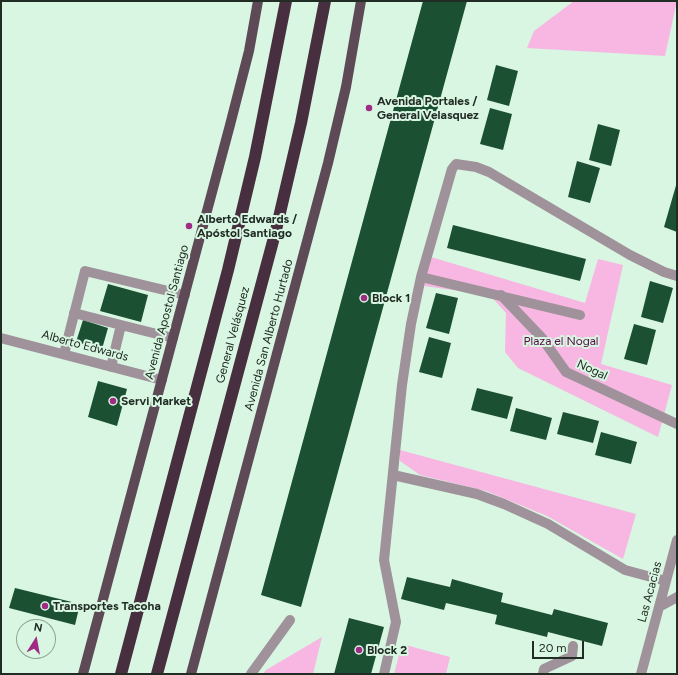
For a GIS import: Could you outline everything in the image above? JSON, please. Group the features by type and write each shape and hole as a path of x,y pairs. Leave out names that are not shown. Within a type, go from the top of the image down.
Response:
{"highway":[{"name":"General Velásquez","path":"121,674 233,248 256,150 286,1"},
{"name":"General Velásquez","path":"157,674 289,177 312,72 325,1"}],"main road":[{"name":"Avenida Apostol Santiago","path":"83,674 236,104 258,1"},
{"name":"Avenida San Alberto Hurtado","path":"191,674 328,163 347,79 361,1"}],"street":[{"path":"384,674 396,622 384,560 409,339 421,277 452,169 456,164 476,167 489,172 630,255 664,272 677,276"},
{"path":"64,354 85,271 185,295"},
{"path":"421,277 580,315"},
{"name":"Nogal","path":"501,295 542,338 566,372 677,424"},
{"path":"74,313 173,338"},
{"path":"111,367 121,325"},
{"name":"Alberto Edwards","path":"1,338 162,380"},
{"path":"393,475 477,494 504,504 548,524 625,570 666,581"},
{"name":"Las Acacias","path":"642,674 677,540"},
{"path":"659,607 677,597"},
{"path":"251,674 290,620"},
{"path":"543,674 544,669 572,656 573,646"}],"green space":[{"path":"574,1 677,1 665,56 527,48 534,31"},
{"name":"Plaza el Nogal","path":"431,257 585,303 598,259 623,265 601,364 672,385 658,437 518,368 505,352 506,313 490,295 424,286"},
{"path":"400,450 636,514 623,559 547,516 486,491 420,475 400,461"},
{"path":"322,637 313,674 263,674 266,670"},
{"path":"402,644 450,657 446,674 394,674"}],"building":[{"name":"Block 1","path":"423,1 467,1 301,607 261,595"},
{"path":"496,65 518,71 509,106 487,100"},
{"path":"490,108 512,114 503,150 480,144"},
{"path":"598,124 620,130 611,166 589,160"},
{"path":"577,161 600,168 590,203 568,197"},
{"path":"677,182 677,232 664,227"},
{"path":"453,225 586,259 580,281 447,248"},
{"path":"650,281 673,288 663,323 641,317"},
{"path":"108,284 148,295 141,322 100,311"},
{"path":"436,293 458,298 449,334 426,328"},
{"path":"83,320 108,328 102,349 76,342"},
{"path":"634,324 656,330 647,365 624,359"},
{"path":"429,337 451,343 442,378 419,372"},
{"path":"98,381 127,389 117,426 88,417"},
{"path":"477,388 513,397 507,419 471,410"},
{"path":"516,408 552,418 546,440 510,431"},
{"path":"563,412 599,421 593,443 557,434"},
{"path":"601,432 637,442 631,464 595,455"},
{"path":"407,577 450,587 452,579 503,593 501,602 552,615 554,609 608,623 602,646 548,632 547,637 495,624 497,615 446,603 444,610 401,599"},
{"name":"Transportes Tacoha","path":"15,588 80,604 75,625 9,608"},
{"name":"Block 2","path":"349,618 384,627 371,674 334,674"}],"place":[{"name":"Avenida Portales / General Velasquez","path":"369,108"},
{"name":"Alberto Edwards / Apóstol Santiago","path":"189,226"},
{"name":"Block 1","path":"364,298"},
{"name":"Servi Market","path":"113,401"},
{"name":"Transportes Tacoha","path":"45,606"},
{"name":"Block 2","path":"359,650"}]}
